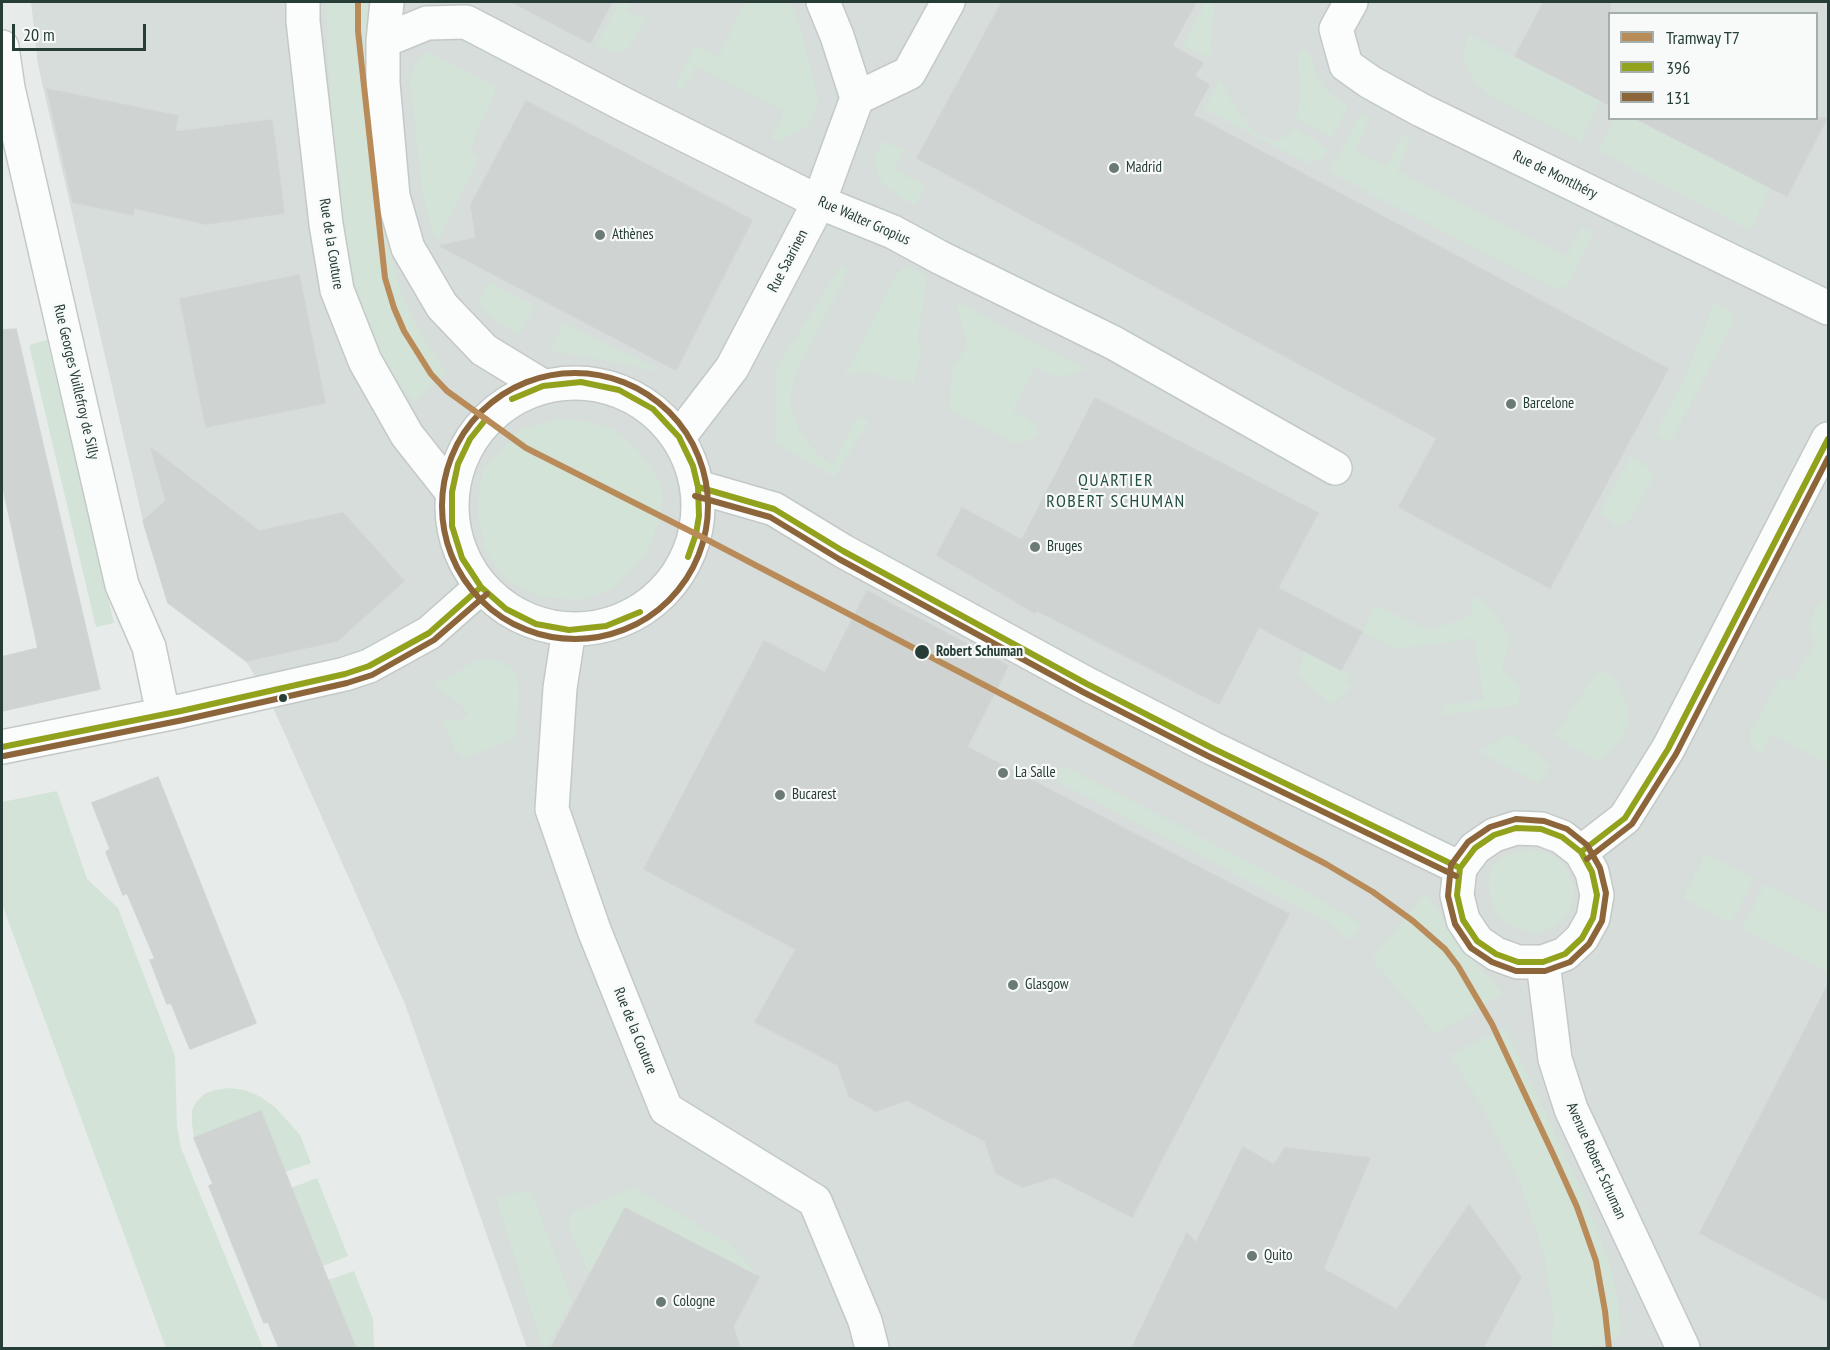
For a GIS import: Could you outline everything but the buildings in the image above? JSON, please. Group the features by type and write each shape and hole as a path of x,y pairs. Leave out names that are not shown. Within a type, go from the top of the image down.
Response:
{"street":[{"name":"Rue de la Couture","path":"303,2 303,21 326,224 336,290 365,361 407,435 452,492"},
{"path":"387,2 383,41 383,83 393,196 408,248 442,306 484,350 543,386"},
{"path":"823,2 837,36 857,98 909,73 948,2"},
{"name":"Rue de Montlhéry","path":"1351,2 1336,29 1346,65 1370,82 1421,110 1828,308"},
{"name":"Rue Walter Gropius","path":"383,41 427,23 466,22 819,202 893,232 1114,343 1335,468"},
{"name":"Rue Georges Vuillefroy de Silly","path":"2,47 8,88 122,585 149,647 163,714"},
{"name":"Rue Saarinen","path":"679,437 732,368 819,202 857,98"},
{"path":"581,382 619,390 653,409 679,437 693,466 698,487 699,516 688,557 669,587 640,612 606,626 569,630 536,624 506,609 480,587 462,558 452,526 452,492 458,464 470,439 486,420 512,399 543,386 581,382"},
{"path":"1581,852 1624,818 1668,749 1828,439"},
{"path":"698,487 774,509 843,551 1088,684 1212,748 1460,868"},
{"path":"2,747 272,691 369,666 429,633 480,587"},
{"name":"Rue de la Couture","path":"569,630 560,688 552,809 594,930 666,1109 815,1201 865,1321 872,1348"},
{"path":"1516,828 1541,829 1562,837 1581,852 1592,872 1597,895 1593,918 1582,938 1565,954 1543,962 1518,962 1496,954 1478,940 1463,920 1457,895 1460,868 1474,848 1494,835 1516,828"},
{"name":"Avenue Robert Schuman","path":"1543,962 1555,1059 1571,1109 1683,1348"}],"shaded area":[{"path":"31,2 1828,2 1828,1348 527,1348 405,1004 271,703 246,661 168,603 143,521 38,65"}],"green space":[{"path":"326,2 370,2 369,77 384,214 393,261 402,297 446,373 414,401 403,390 380,355 353,285 343,245 328,63"},
{"path":"619,2 632,2 627,11 646,20 629,47 621,52 610,52 596,46"},
{"path":"745,2 790,2 800,26 819,104 808,126 781,141 771,139 784,111 696,67 680,94 677,85 696,47 719,56"},
{"path":"1206,2 1214,2 1211,44 1213,59 1183,45"},
{"path":"1468,34 1600,100 1581,141 1492,96 1476,84 1463,57"},
{"path":"1308,50 1316,74 1326,90 1348,107 1332,138 1296,118 1300,101 1298,51"},
{"path":"429,52 497,87 472,145 471,153 478,159 438,240 432,231 422,192 410,80 414,67 421,57"},
{"path":"1220,81 1238,112 1257,134 1275,142 1289,135 1294,126 1328,150 1320,163 1313,158 1309,164 1204,109"},
{"path":"1361,113 1370,118 1355,150 1386,166 1402,135 1411,140 1397,171 1567,256 1582,227 1593,233 1567,286 1557,290 1329,172"},
{"path":"1614,120 1637,120 1770,188 1750,231 1599,151"},
{"path":"883,141 903,150 895,170 925,186 915,205 899,197 884,185 877,173 874,160"},
{"path":"905,265 927,276 917,344 922,346 914,383 864,372 853,374 842,381 895,276"},
{"path":"841,266 848,272 794,377 790,403 799,431 818,455 832,465 857,416 869,422 834,477 776,443 775,369"},
{"path":"490,282 535,306 519,335 490,317 478,303"},
{"path":"955,301 1087,369 1058,378 1035,366 1013,411 1036,425 1038,437 1014,443 949,410 952,368 968,346"},
{"path":"1714,303 1732,314 1733,322 1673,438 1666,441 1657,433 1658,428 1685,377"},
{"path":"564,323 665,372 549,350"},
{"path":"47,340 114,623 96,627 29,345"},
{"path":"560,419 608,427 626,438 648,462 659,480 662,493 662,509 652,542 644,557 627,576 612,588 582,600 541,597 518,587 500,574 485,550 478,516 479,489 484,469 519,430"},
{"path":"1631,457 1649,468 1652,479 1632,518 1624,525 1616,525 1599,513"},
{"path":"1478,595 1511,637 1502,671 1522,689 1517,705 1444,715 1442,706 1484,700 1474,638 1397,649 1362,632 1376,605 1430,631 1472,614 1472,603"},
{"path":"1824,601 1828,603 1828,764 1772,734 1761,754 1753,749 1750,732 1781,677 1793,681 1816,641 1808,625 1816,608"},
{"path":"1305,651 1351,675 1346,683 1352,686 1332,705 1298,675"},
{"path":"490,659 512,668 517,679 519,698 515,739 466,758 455,751 442,719 456,721 468,715 458,702 434,685 476,661"},
{"path":"1599,670 1614,676 1627,705 1629,723 1620,741 1598,761 1554,736"},
{"path":"1510,733 1550,765 1539,783 1480,752"},
{"path":"1061,765 1308,892 1363,926 1350,940 1329,923 1054,779"},
{"path":"57,791 87,879 118,908 175,1056 177,1126 181,1148 263,1348 166,1348 2,904 2,802"},
{"path":"1529,849 1542,851 1557,858 1566,868 1574,895 1569,913 1553,927 1534,933 1506,924 1494,909 1489,889 1489,874 1493,865 1506,856"},
{"path":"1705,853 1754,877 1731,923 1683,898"},
{"path":"1765,884 1828,915 1828,973 1742,929"},
{"path":"1426,893 1475,963 1503,993 1436,1035 1372,959"},
{"path":"1505,1027 1583,1193 1610,1264 1618,1302 1621,1336 1590,1348 1551,1348 1554,1319 1544,1255 1521,1185 1479,1102 1450,1055"},
{"path":"229,1088 245,1090 261,1097 276,1108 300,1135 311,1163 285,1172 261,1111 194,1138 192,1110 197,1101 204,1094"},
{"path":"317,1178 348,1256 323,1266 291,1188"},
{"path":"634,1188 729,1243 759,1277 590,1276 568,1225 572,1213"},
{"path":"531,1190 572,1301 547,1348 543,1348 496,1198"},
{"path":"354,1271 373,1319 374,1348 356,1348 328,1280"}],"tram line":[{"name":"T7","path":"358,2 358,31 385,278 404,331 431,374 447,391 526,448 696,534 1326,864 1373,892 1413,921 1445,949 1458,966 1492,1024 1553,1154 1577,1207 1596,1261 1609,1348"}],"transit line":[{"name":"131","path":"575,373 601,376 626,384 649,396 669,412 685,432 697,455 705,480 708,506 705,532 697,557 685,580 669,600 649,616 626,628 601,636 575,639 549,636 524,628 501,616 481,600 465,580 453,557 445,532 442,506 445,480 453,455 465,432 481,412 501,396 524,384 549,376 575,373"},
{"name":"396","path":"512,399 543,386 581,382 619,390 653,409 679,437 693,466 698,487 699,516 688,557"},
{"name":"396","path":"486,419 470,439 458,464 452,492 452,526 462,558 481,587 506,609 536,624 569,630 606,626 640,612"},
{"name":"396","path":"1581,852 1625,818 1668,749 1828,439"},
{"name":"131","path":"1587,859 1632,824 1676,754 1828,458"},
{"name":"396","path":"698,487 774,509 843,551 1087,684 1212,748 1460,868"},
{"name":"131","path":"695,496 770,517 839,559 1083,692 1208,756 1456,876"},
{"name":"396","path":"2,747 181,711 345,674 369,666 429,633 481,587"},
{"name":"131","path":"4,756 183,720 347,683 372,675 434,640 487,594"},
{"name":"131","path":"1516,819 1544,821 1567,829 1587,845 1600,868 1606,893 1602,921 1589,944 1570,962 1545,971 1516,971 1492,962 1471,948 1455,924 1448,896 1451,865 1468,842 1490,827 1516,819"},
{"name":"396","path":"1516,828 1541,829 1562,837 1581,852 1592,872 1597,895 1593,918 1582,938 1565,954 1543,962 1518,962 1496,954 1477,941 1463,920 1457,895 1460,868 1475,848 1494,835 1516,828"}],"place":[{"name":"Madrid","path":"1114,168"},
{"name":"Athènes","path":"600,235"},
{"name":"Barcelone","path":"1511,404"},
{"name":"Bruges","path":"1035,547"},
{"name":"Robert Schuman","path":"922,652"},
{"name":"La Salle","path":"1003,773"},
{"name":"Bucarest","path":"780,795"},
{"name":"Glasgow","path":"1013,985"},
{"name":"Quito","path":"1252,1256"},
{"name":"Cologne","path":"661,1302"}],"district":[{"name":"QUARTIER ROBERT SCHUMAN","path":"1116,491"}]}
